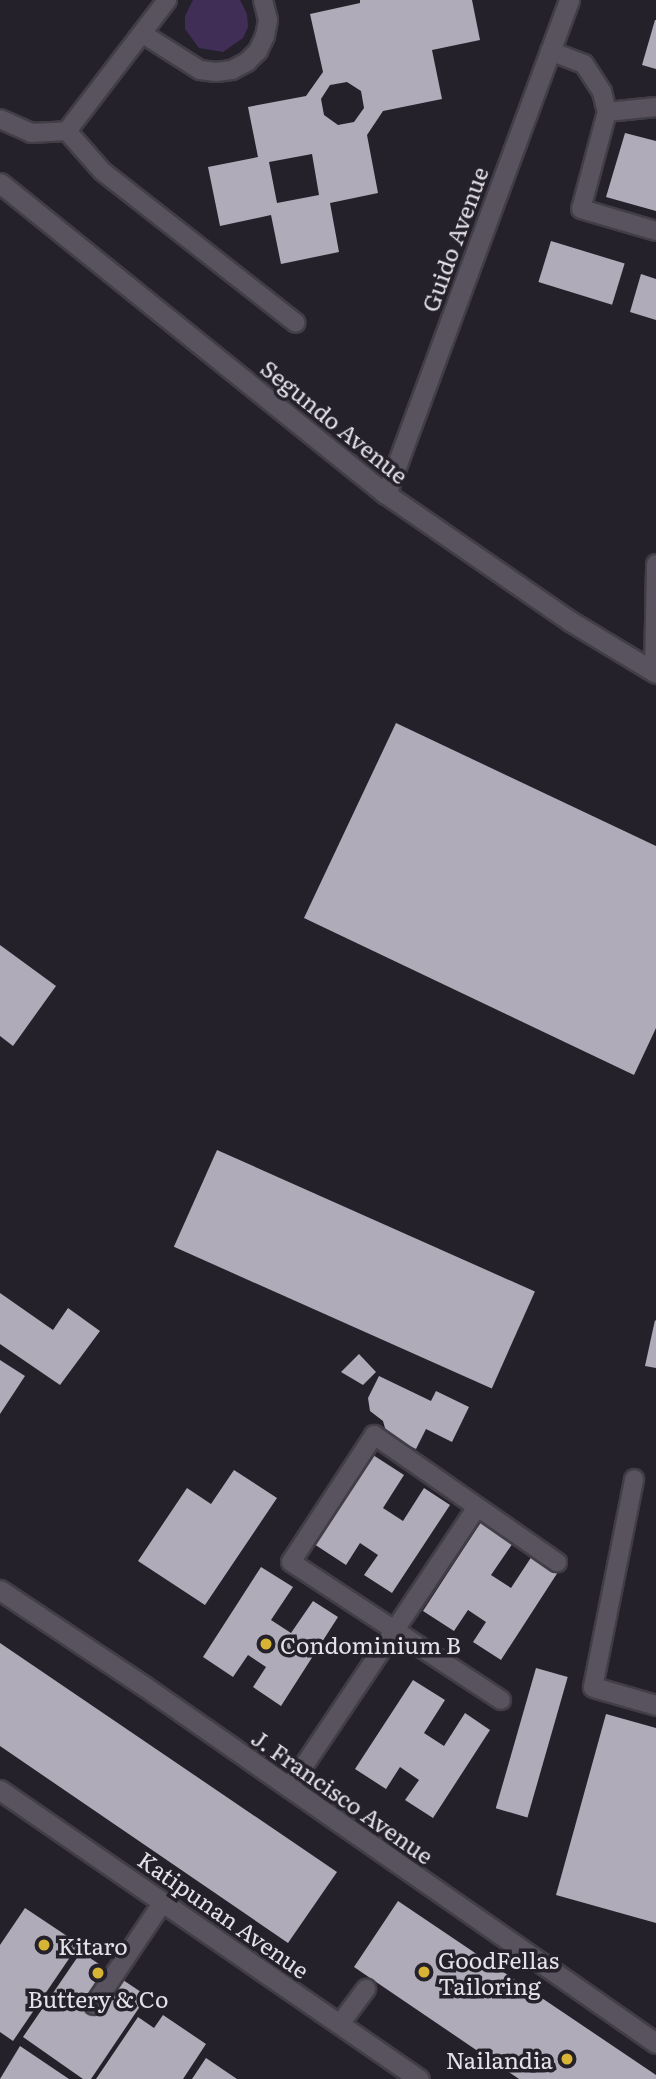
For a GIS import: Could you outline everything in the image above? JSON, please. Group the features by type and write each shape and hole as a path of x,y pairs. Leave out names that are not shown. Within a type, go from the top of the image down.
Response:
{"street":[{"name":"Guido Avenue","path":"386,494 569,0"},
{"name":"Segundo Avenue","path":"0,183 386,494 570,621 655,672"},
{"name":"J. Francisco Avenue","path":"0,1590 656,2043"},
{"path":"593,1687 656,1705"},
{"name":"Katipunan Avenue","path":"0,1790 419,2079"}],"lane":[{"path":"0,119 31,133 67,131 143,34 166,0"},
{"path":"143,34 200,70 216,72 232,69 247,62 258,51 265,36 268,20 263,0"},
{"path":"550,51 583,64 602,92 607,112 581,209 656,231"},
{"path":"607,112 656,107"},
{"path":"67,131 102,171 296,323"},
{"path":"655,672 656,565"},
{"path":"501,1700 291,1562 374,1435 557,1562"},
{"path":"593,1687 635,1479"},
{"path":"289,1788 477,1507"},
{"path":"94,2005 163,1902"},
{"path":"340,2024 366,1989"}],"shaded area":[{"path":"193,0 240,0 247,14 248,27 243,38 223,52 199,48 185,29 185,16"}],"building":[{"path":"360,0 472,0 480,40 432,50 442,99 383,111 367,135 378,193 330,203 339,252 281,264 271,215 220,226 208,167 258,157 248,107 306,96 323,72 310,14 360,3","holes":["347,82 361,91 364,108 354,122 338,125 324,115 321,99 330,85","312,154 319,195 277,203 269,162"]},
{"path":"656,20 656,69 642,65"},
{"path":"625,133 656,141 656,211 606,197"},
{"path":"551,241 625,264 612,305 538,282"},
{"path":"641,274 656,279 656,320 630,312"},
{"path":"396,723 656,846 656,1028 634,1075 304,918"},
{"path":"0,945 56,986 13,1046 0,1036"},
{"path":"217,1150 535,1292 492,1388 174,1247"},
{"path":"0,1293 53,1330 68,1308 100,1331 60,1385 0,1344"},
{"path":"656,1321 656,1368 645,1366"},
{"path":"359,1354 376,1372 363,1385 341,1372"},
{"path":"0,1360 25,1376 0,1414"},
{"path":"379,1376 431,1401 436,1391 469,1407 452,1442 426,1429 416,1449 387,1435 383,1421 370,1411 368,1398"},
{"path":"373,1455 404,1475 383,1508 403,1521 424,1488 450,1505 392,1593 364,1575 378,1555 360,1543 346,1565 314,1544"},
{"path":"234,1470 277,1498 205,1605 138,1561 187,1488 211,1504"},
{"path":"481,1522 513,1543 491,1575 511,1588 532,1556 558,1572 501,1660 473,1642 486,1622 468,1610 454,1631 423,1611"},
{"name":"Condominium B","path":"261,1567 293,1587 271,1620 291,1633 313,1601 338,1617 281,1706 253,1687 266,1667 248,1655 233,1677 203,1657"},
{"path":"0,1643 337,1872 288,1943 0,1746"},
{"path":"536,1668 568,1677 527,1817 496,1808"},
{"path":"413,1680 445,1700 424,1733 444,1746 465,1713 490,1730 433,1818 405,1800 419,1780 400,1767 386,1789 355,1769"},
{"path":"606,1714 656,1728 656,1923 556,1895"},
{"path":"398,1901 656,2075 656,2079 519,2079 354,1967"},
{"path":"25,1908 79,1944 13,2041 0,2032 0,1945"},
{"path":"81,1952 147,1996 91,2079 83,2079 23,2037"},
{"path":"163,2015 206,2044 183,2079 96,2079 138,2017 154,2028"},
{"path":"20,2046 69,2079 0,2079"},
{"path":"206,2058 237,2079 192,2079"}],"place":[{"name":"Condominium B","path":"266,1644"},
{"name":"Kitaro","path":"44,1945"},
{"name":"GoodFellas Tailoring","path":"424,1972"},
{"name":"Buttery & Co","path":"98,1973"},
{"name":"Nailandia","path":"567,2059"}]}
